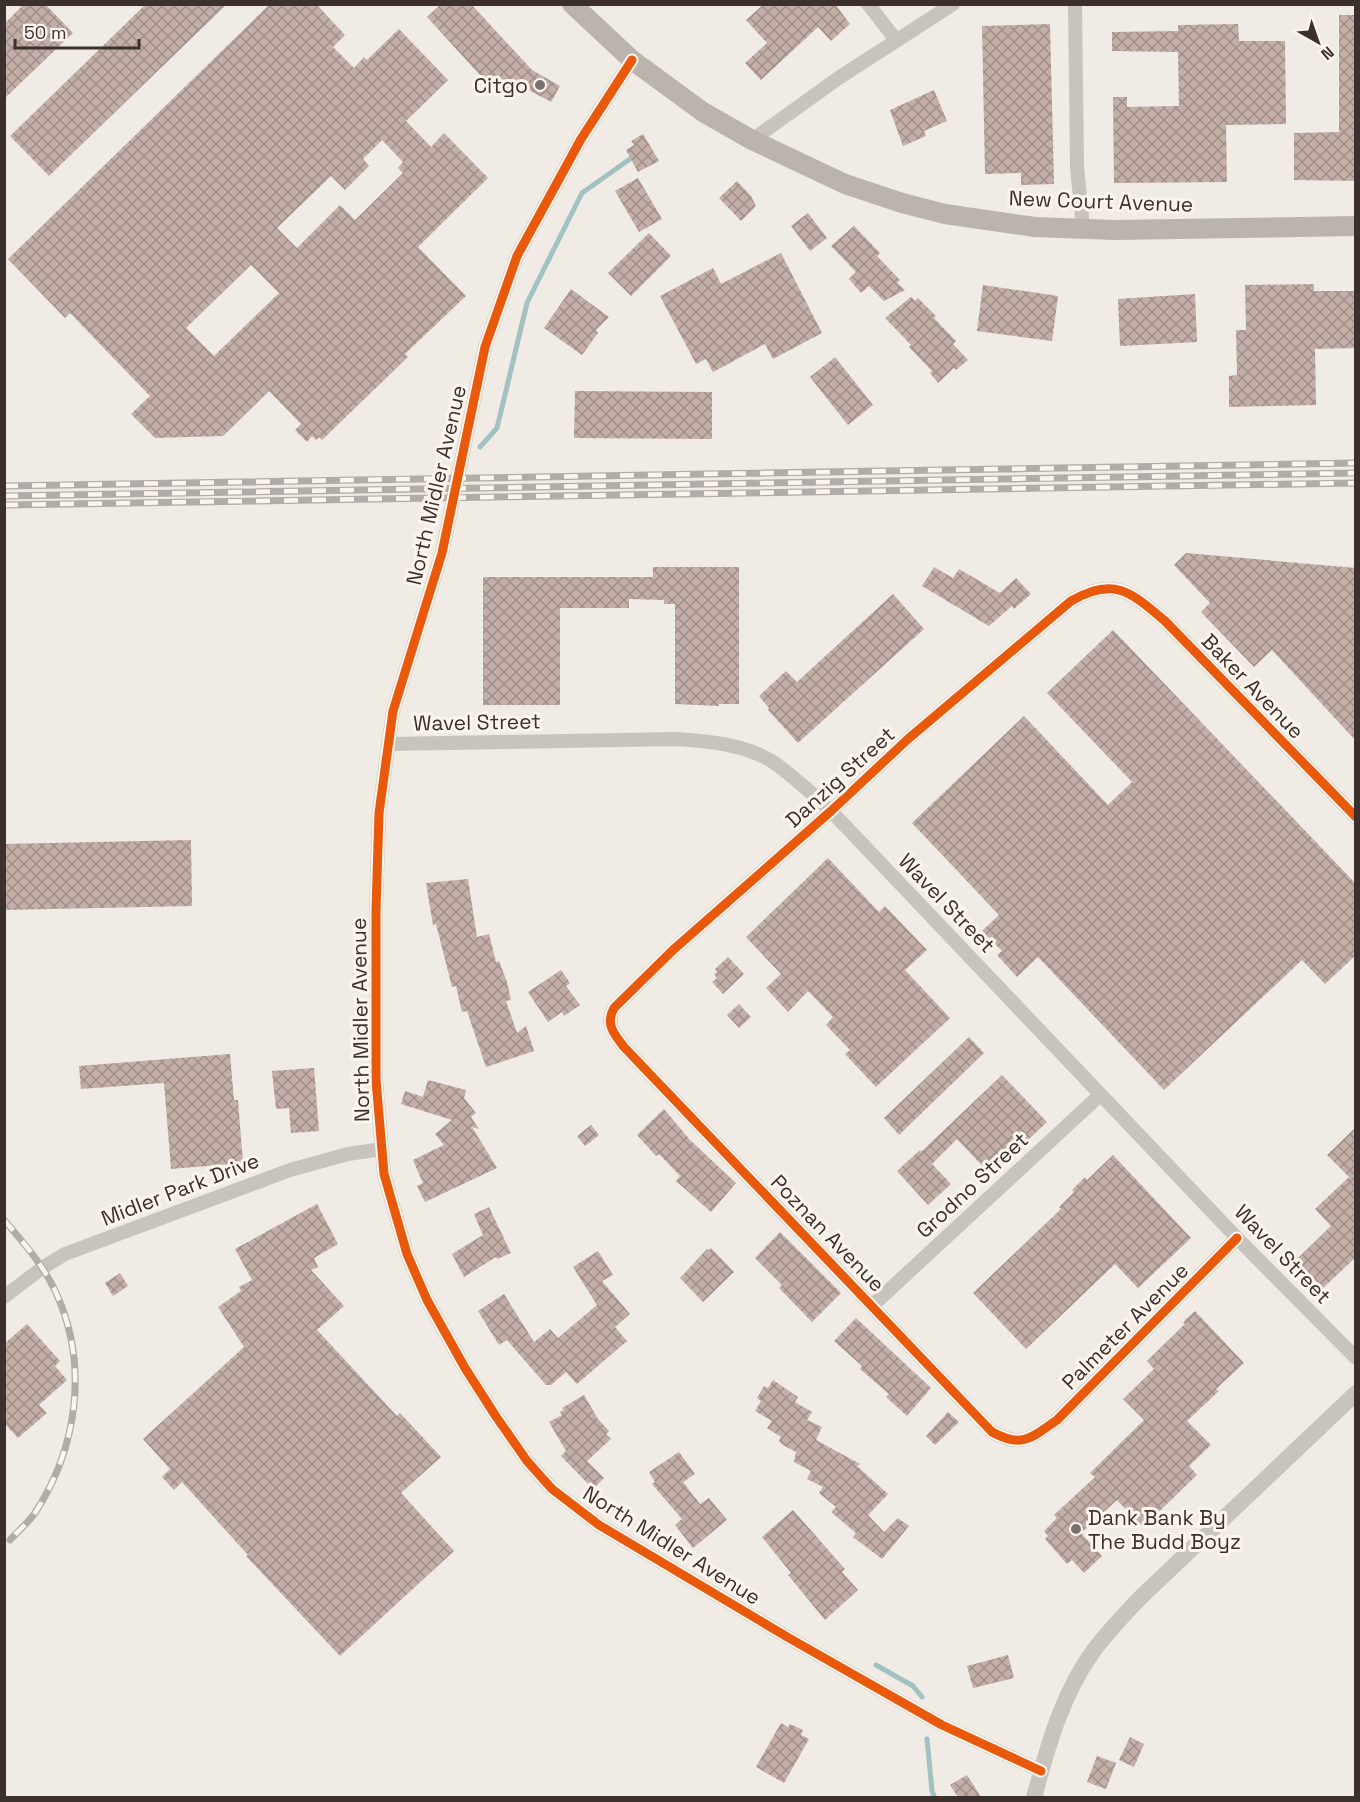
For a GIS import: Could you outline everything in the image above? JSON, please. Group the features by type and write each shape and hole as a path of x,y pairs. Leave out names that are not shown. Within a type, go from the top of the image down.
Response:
{"main road":[{"path":"572,4 632,60"},
{"name":"New Court Avenue","path":"632,60 693,105 752,140 845,184 902,203 945,214 1024,225 1115,230 1356,226"}],"street":[{"path":"868,4 896,40"},
{"path":"752,140 840,77 953,4"},
{"path":"1076,4 1077,167 1083,228"},
{"name":"North Midler Avenue","path":"632,60 581,139 517,256 485,346 442,554 393,711 379,813 376,910 376,1080 384,1174 407,1254 427,1300 465,1368 495,1415 527,1461 552,1489 599,1525 789,1638 942,1725 1041,1771"},
{"name":"Danzig Street","path":"610,1024 610,1015 614,1008 673,950 831,811 908,739 1071,601 1086,592 1101,588 1118,590"},
{"name":"Baker Avenue","path":"1118,590 1136,597 1165,621 1356,817"},
{"name":"Wavel Street","path":"388,744 675,739 710,742 752,752 770,761 799,782 831,811 1237,1238 1356,1358"},
{"name":"Poznan Avenue","path":"610,1024 624,1047 992,1432 1015,1442 1035,1436"},
{"name":"Grodno Street","path":"873,1305 1100,1095"},
{"name":"Midler Park Drive","path":"4,1297 42,1268 65,1254 290,1170 348,1154 382,1149"},
{"name":"Palmeter Avenue","path":"1035,1436 1057,1420 1237,1238"},
{"path":"1034,1797 1053,1730 1092,1653 1116,1623 1356,1393"}],"building":[{"path":"24,4 45,4 73,33 4,99 4,24"},
{"path":"146,4 227,4 49,176 10,136"},
{"path":"270,4 316,4 345,35 333,47 354,68 364,57 367,60 399,29 448,80 406,121 431,147 444,133 488,178 418,247 466,296 405,354 408,357 322,440 319,437 316,440 312,436 307,442 295,430 301,424 269,391 223,436 155,438 131,414 150,396 70,313 65,318 8,259","holes":["382,140 403,162 398,168 403,173 355,220 340,205 297,248 277,228 331,176 345,190 369,166 363,159","251,265 279,293 214,356 186,328"]},
{"path":"441,4 471,4 532,70 560,86 551,102 514,82 499,96 427,17"},
{"path":"764,4 835,4 850,24 831,41 818,27 761,80 745,63 767,43 746,20"},
{"path":"1339,15 1356,15 1356,181 1294,180 1294,133 1339,132"},
{"path":"1050,24 1054,184 1021,185 1021,173 985,174 982,26"},
{"path":"1238,24 1239,41 1285,41 1286,124 1226,125 1227,182 1114,183 1113,97 1127,97 1127,107 1179,106 1178,52 1112,51 1112,32 1178,31 1178,25"},
{"path":"934,90 947,121 924,131 926,136 903,146 890,110"},
{"path":"643,134 659,161 638,172 626,150 634,145 631,141"},
{"path":"638,178 662,219 639,232 615,191"},
{"path":"737,181 751,196 756,206 741,221 719,198"},
{"path":"808,213 827,238 810,251 791,226"},
{"path":"854,226 880,253 877,256 900,280 897,283 905,290 884,301 869,286 861,293 849,279 856,272 831,246"},
{"path":"649,233 671,256 631,296 608,273"},
{"path":"781,253 822,333 773,359 765,344 713,372 706,359 696,364 660,296 713,268 721,284"},
{"path":"1314,284 1314,291 1356,291 1356,348 1315,349 1316,405 1229,407 1229,376 1237,375 1236,330 1246,330 1245,285"},
{"path":"983,285 1058,296 1052,341 977,331"},
{"path":"571,289 609,317 596,330 598,333 582,355 544,328"},
{"path":"1195,294 1197,342 1120,346 1118,299"},
{"path":"911,297 915,301 918,298 936,316 934,318 956,341 953,344 968,360 956,370 954,368 938,383 930,373 932,371 909,347 911,345 885,318"},
{"path":"835,357 873,405 848,425 810,377"},
{"path":"575,391 712,392 712,439 574,438"},
{"path":"1186,553 1356,568 1356,741 1272,650 1254,667 1201,612 1210,603 1174,565"},
{"path":"653,567 739,567 739,704 719,704 719,706 675,704 675,604 664,604 664,600 629,599 629,608 560,608 560,705 483,705 483,577 653,577"},
{"path":"934,567 953,578 959,569 1000,593 1016,578 1031,594 1014,609 1012,606 989,626 922,586"},
{"path":"893,594 924,629 798,743 768,710 769,708 759,696 786,671 797,682"},
{"path":"1113,630 1356,884 1356,955 1325,984 1302,960 1164,1090 1038,957 1017,977 997,955 1002,951 982,931 999,915 912,823 1024,716 1108,805 1132,782 1047,693"},
{"path":"191,840 192,906 4,910 4,844"},
{"path":"828,858 879,912 885,906 927,950 905,970 950,1018 876,1087 845,1054 850,1050 826,1025 833,1017 808,991 788,1012 766,988 781,974 746,937"},
{"path":"468,879 477,937 489,934 496,962 499,961 507,982 511,1000 506,1001 517,1033 526,1026 534,1051 486,1067 467,1011 462,1012 456,986 452,987 436,924 433,925 426,883"},
{"path":"728,957 744,974 723,994 712,982 717,978 714,974 717,972 715,969"},
{"path":"561,970 570,983 566,986 580,1005 564,1016 562,1012 548,1022 528,992"},
{"path":"739,1004 751,1017 739,1028 727,1015"},
{"path":"969,1037 984,1053 899,1135 884,1118"},
{"path":"230,1054 234,1100 238,1100 243,1163 171,1169 164,1083 81,1089 79,1066"},
{"path":"314,1068 319,1131 291,1133 289,1108 276,1109 272,1071"},
{"path":"1002,1075 1047,1122 991,1175 957,1139 932,1164 951,1184 928,1205 897,1171 920,1150 921,1152"},
{"path":"428,1080 466,1090 464,1098 476,1113 471,1117 479,1129 472,1127 497,1168 425,1202 417,1186 423,1183 413,1160 444,1145 435,1134 452,1120 401,1104 405,1091 423,1097"},
{"path":"664,1109 690,1140 736,1183 711,1212 676,1181 680,1176 659,1154 656,1156 637,1135"},
{"path":"591,1125 599,1135 585,1146 577,1136"},
{"path":"1356,1127 1356,1257 1323,1288 1296,1260 1331,1226 1315,1209 1349,1177 1327,1155"},
{"path":"1113,1155 1191,1238 1138,1288 1115,1264 1026,1349 973,1293 1061,1209 1059,1207 1085,1177 1087,1180"},
{"path":"317,1204 338,1244 314,1258 318,1267 311,1270 344,1306 317,1330 397,1416 400,1413 441,1457 401,1493 454,1551 340,1656 246,1556 248,1555 182,1482 174,1490 162,1477 170,1469 143,1439 244,1347 218,1307 241,1291 239,1287 252,1280 235,1249"},
{"path":"489,1207 511,1253 497,1259 496,1257 464,1277 452,1254 483,1235 474,1214"},
{"path":"780,1232 841,1293 812,1322 779,1288 782,1285 755,1258"},
{"path":"711,1248 734,1272 703,1302 680,1278 707,1249"},
{"path":"598,1251 613,1275 602,1281 630,1314 615,1327 627,1341 577,1384 566,1372 551,1385 546,1385 507,1340 499,1345 478,1311 504,1294 534,1342 550,1329 558,1338 597,1305 573,1267"},
{"path":"120,1273 128,1286 113,1296 105,1283"},
{"path":"1195,1311 1244,1363 1187,1421 1211,1445 1189,1466 1197,1475 1143,1527 1117,1500 1081,1533 1102,1556 1084,1573 1072,1560 1067,1564 1045,1539 1048,1536 1044,1531 1057,1518 1054,1515 1095,1477 1090,1473 1144,1420 1123,1399 1154,1369 1147,1361"},
{"path":"856,1318 931,1388 907,1416 886,1397 889,1394 860,1369 862,1366 834,1341"},
{"path":"27,1324 60,1361 55,1366 67,1380 39,1405 47,1413 18,1438 4,1423 4,1344"},
{"path":"773,1380 798,1397 795,1402 812,1412 807,1420 822,1427 816,1440 860,1464 857,1466 888,1494 868,1515 884,1532 898,1518 909,1526 882,1559 853,1537 856,1533 831,1512 836,1507 819,1493 823,1487 807,1479 811,1471 794,1462 796,1452 783,1445 779,1441 781,1437 767,1428 772,1421 755,1411 761,1401 757,1398 764,1386 768,1388"},
{"path":"584,1395 598,1419 609,1431 606,1434 611,1439 587,1461 604,1478 593,1489 561,1456 566,1451 549,1422 562,1415 560,1412 564,1410 562,1408"},
{"path":"948,1412 959,1422 935,1445 926,1436"},
{"path":"679,1452 695,1474 683,1482 700,1504 709,1498 727,1520 693,1548 675,1525 682,1519 652,1484 655,1482 649,1472"},
{"path":"793,1510 845,1569 842,1572 858,1590 825,1620 788,1575 791,1573 762,1537"},
{"path":"1008,1655 1014,1678 973,1688 967,1666"},
{"path":"781,1723 803,1730 801,1735 809,1739 784,1783 756,1767"},
{"path":"1130,1737 1144,1744 1134,1767 1119,1760"},
{"path":"1097,1756 1116,1763 1106,1789 1087,1782"},
{"path":"967,1775 981,1797 958,1797 950,1785"}],"waterway":[{"path":"480,447 497,428 527,303 582,193 630,159"},
{"path":"876,1665 913,1686 922,1697"},
{"path":"927,1739 932,1791 935,1798"}],"railway":[{"path":"4,486 1356,463"},
{"path":"4,496 1356,473"},
{"path":"4,505 1356,483"},
{"path":"4,1220 40,1265 57,1295 67,1322 73,1350 75,1378 74,1407 61,1462 35,1513 10,1540"}],"cycle path":[{"path":"632,60 581,139 517,256 485,347 442,553 393,711 379,813 376,910 376,1080 384,1174 407,1254 427,1300 465,1368 495,1415 527,1461 552,1489 599,1525 789,1638 942,1725 1041,1771"},
{"path":"1237,1238 1057,1420 1027,1439 1012,1440 1003,1437 992,1432 624,1047 612,1029 611,1014 614,1008 673,950 831,811 908,739 1071,601 1086,593 1111,589 1121,591 1132,595 1165,621 1356,817"}],"place":[{"name":"Citgo","path":"540,85"},
{"name":"Dank Bank By The Budd Boyz","path":"1076,1529"}]}
